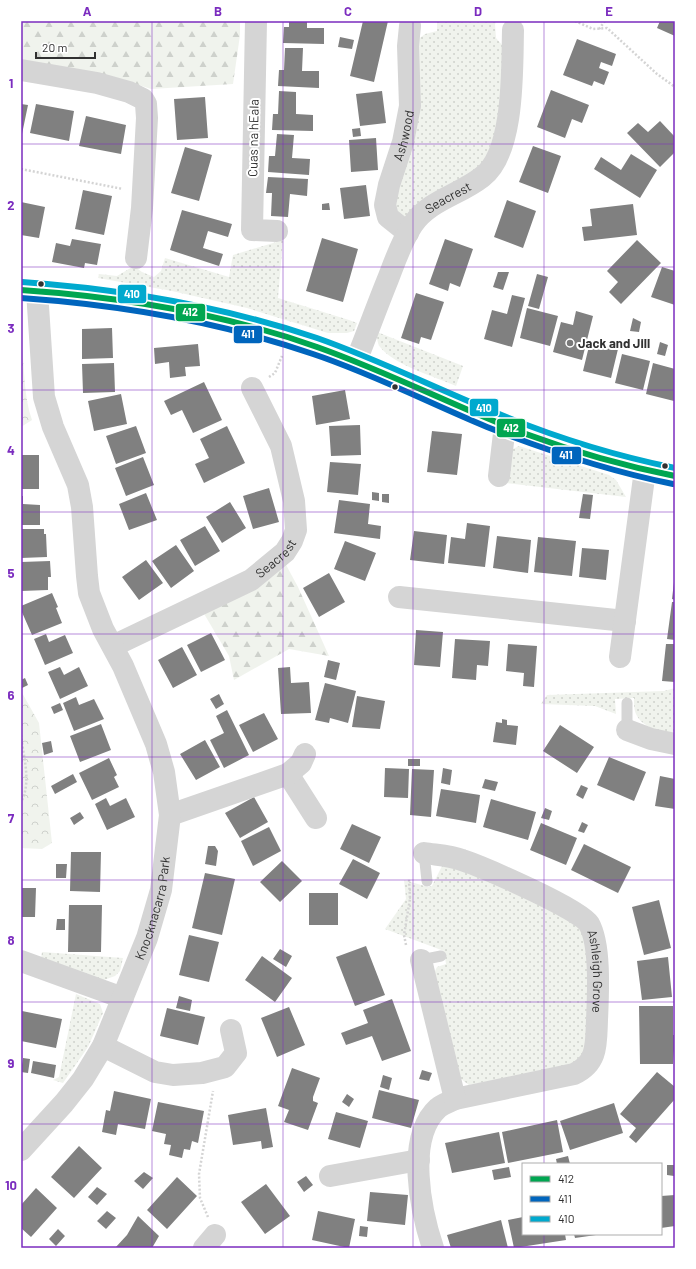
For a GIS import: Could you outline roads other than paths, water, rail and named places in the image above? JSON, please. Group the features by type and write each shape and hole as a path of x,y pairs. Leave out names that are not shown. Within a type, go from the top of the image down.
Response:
{"street":[{"name":"Cuas na hEala","path":"256,21 252,230 277,231"},
{"name":"Ashwood","path":"408,233 388,217 385,205 389,185 403,142 410,106 408,46 410,26"},
{"name":"Seacrest","path":"356,361 398,255 408,233 419,216 429,207 482,177 493,166 504,134 511,100 513,30"},
{"path":"21,70 97,83 129,92 144,99 147,109 147,118 143,193 136,258"},
{"path":"305,754 301,763 288,774 170,815 164,772 156,744 126,673 103,629 90,593 87,576 82,507 78,485 53,427 44,397 29,290 95,295 160,305 207,315 266,331 356,361 549,442 645,470 675,476"},
{"name":"Seacrest","path":"113,646 251,580 285,552 292,540 296,530 296,520 284,457 278,439 252,388"},
{"path":"499,476 506,425"},
{"path":"620,657 645,470"},
{"path":"399,597 625,621"},
{"path":"628,730 651,739 675,744"},
{"path":"288,774 316,818"},
{"name":"Knocknacarra Park","path":"21,1150 64,1103 82,1079 103,1046 147,938 161,890 170,815"},
{"name":"Ashleigh Grove","path":"424,853 461,859 487,869 574,912 590,924 597,957 596,1046 587,1067 574,1074 455,1099 439,1108 429,1121 421,1144 419,1160 421,1201 432,1248"},
{"path":"431,958 455,1099"},
{"path":"21,961 123,998"},
{"path":"103,1046 155,1072 173,1075 214,1070 225,1067 236,1053 231,1030"},
{"path":"330,1176 419,1160"}],"lane":[{"path":"627,703 628,730"},
{"path":"424,853 427,881"}],"place":[{"name":"Jack and Jill","path":"570,343"}]}
